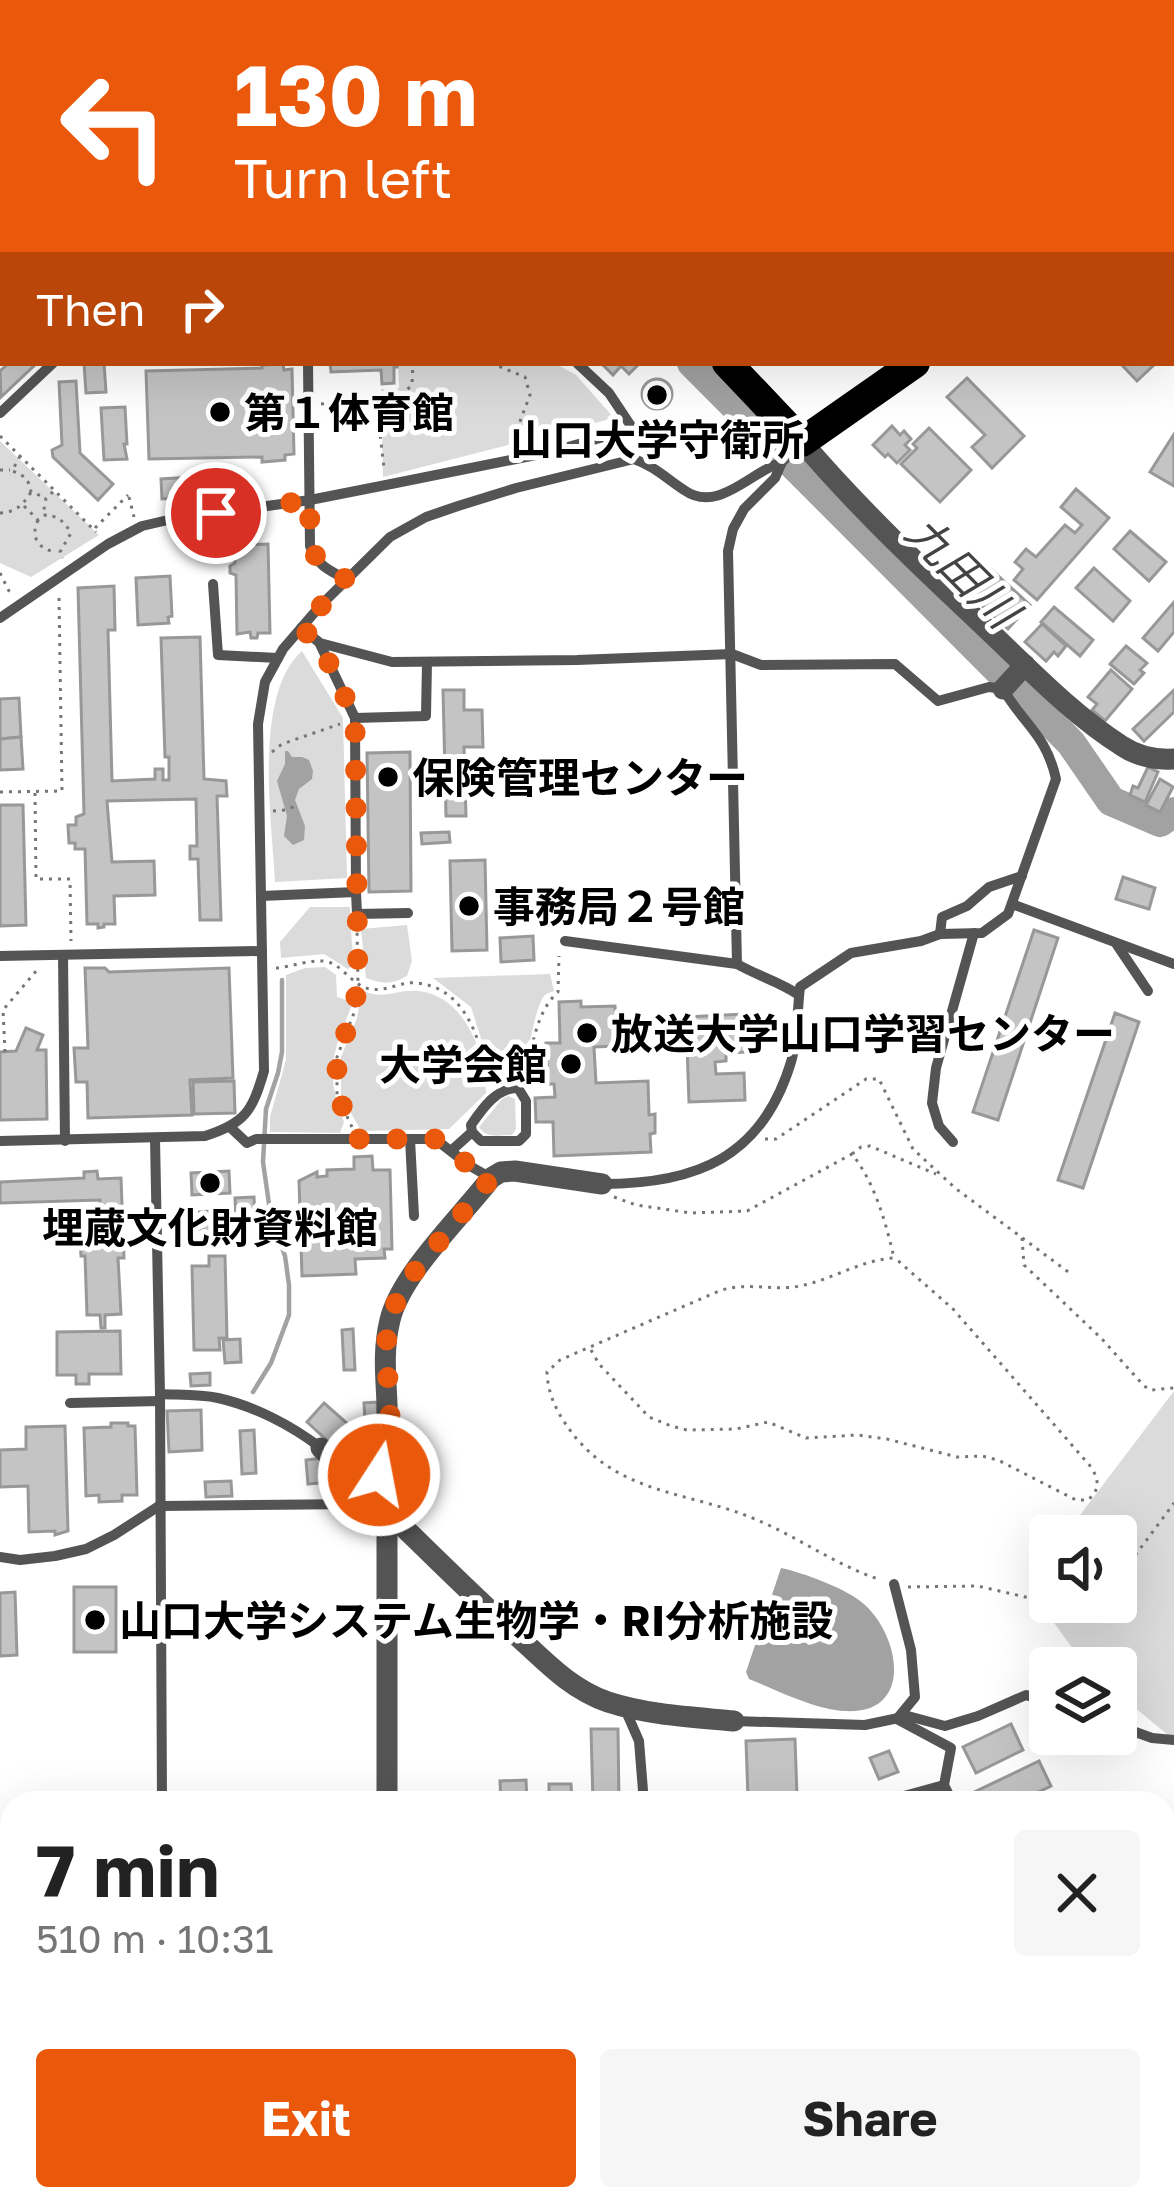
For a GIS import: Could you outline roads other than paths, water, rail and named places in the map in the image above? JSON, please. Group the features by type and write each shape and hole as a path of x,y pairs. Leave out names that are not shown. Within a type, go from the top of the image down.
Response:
{"main road":[{"path":"729,366 792,452 911,366"}],"street":[{"path":"792,452 832,477 1071,707 1124,748 1143,756 1174,759"},
{"path":"1003,689 1025,665"},
{"path":"370,1491 388,1444 386,1345 390,1317 403,1286 491,1178 501,1172 602,1184"},
{"path":"321,1448 570,1683 606,1701 662,1715 734,1721"},
{"path":"387,1511 387,1791"}],"lane":[{"path":"0,412 49,366"},
{"path":"308,366 310,546 324,568 346,579"},
{"path":"0,618 136,529 524,458 633,429 609,393 580,366"},
{"path":"0,1141 205,1136 231,1127 250,1111 264,1071 258,724 265,682 301,628 390,537 426,517 516,488 634,459 668,476 686,492 718,498 792,452"},
{"path":"737,964 728,551 744,509 775,478 792,452"},
{"path":"213,584 218,656 278,658"},
{"path":"301,628 320,644 381,661 732,653 761,665 895,664 938,701 1003,689 1040,735 1056,779 1008,914 982,933 940,934 851,953 800,987 792,1058 776,1100 751,1138 733,1154 688,1174 602,1184"},
{"path":"320,644 355,718 357,914 407,913"},
{"path":"355,718 426,716 427,662"},
{"path":"940,934 942,917 968,906 989,887 1022,876"},
{"path":"261,896 356,892"},
{"path":"1012,904 1174,964"},
{"path":"953,1142 939,1126 932,1103 936,1068 974,933"},
{"path":"565,941 737,964 799,995"},
{"path":"1115,942 1148,991"},
{"path":"0,956 262,951"},
{"path":"65,1141 67,955"},
{"path":"508,1088 518,1088 526,1101 526,1134 519,1142 481,1141 472,1132 471,1125 491,1100 508,1088"},
{"path":"231,1127 247,1143 256,1139 435,1139 491,1178"},
{"path":"452,1150 472,1132"},
{"path":"155,1139 162,1791"},
{"path":"410,1139 414,1216"},
{"path":"70,1403 217,1397 263,1413 321,1448"},
{"path":"0,1557 20,1560 86,1549 159,1506 358,1504 370,1491"},
{"path":"894,1585 911,1650 915,1697 896,1719"},
{"path":"734,1721 866,1725 908,1716 945,1726 1029,1696"},
{"path":"624,1706 639,1741 643,1791"},
{"path":"896,1719 951,1748 947,1791"},
{"path":"1137,1733 1174,1740"},
{"path":"924,1791 944,1786"}],"waterway":[{"name":"九田川","path":"695,366 1071,743 1111,801 1160,822 1174,812"},
{"path":"253,1392 271,1363 289,1315 285,1256 271,1218 263,1162 266,1109 282,1052 282,980"}],"place":[{"name":"山口大学守衛所","path":"657,395"},
{"name":"第１体育館","path":"220,412"},
{"name":"保険管理センター","path":"388,777"},
{"name":"事務局２号館","path":"469,906"},
{"name":"放送大学山口学習センター","path":"587,1033"},
{"name":"大学会館","path":"571,1064"},
{"name":"埋蔵文化財資料館","path":"210,1183"},
{"name":"山口大学システム生物学・RI分析施設","path":"95,1620"}]}
